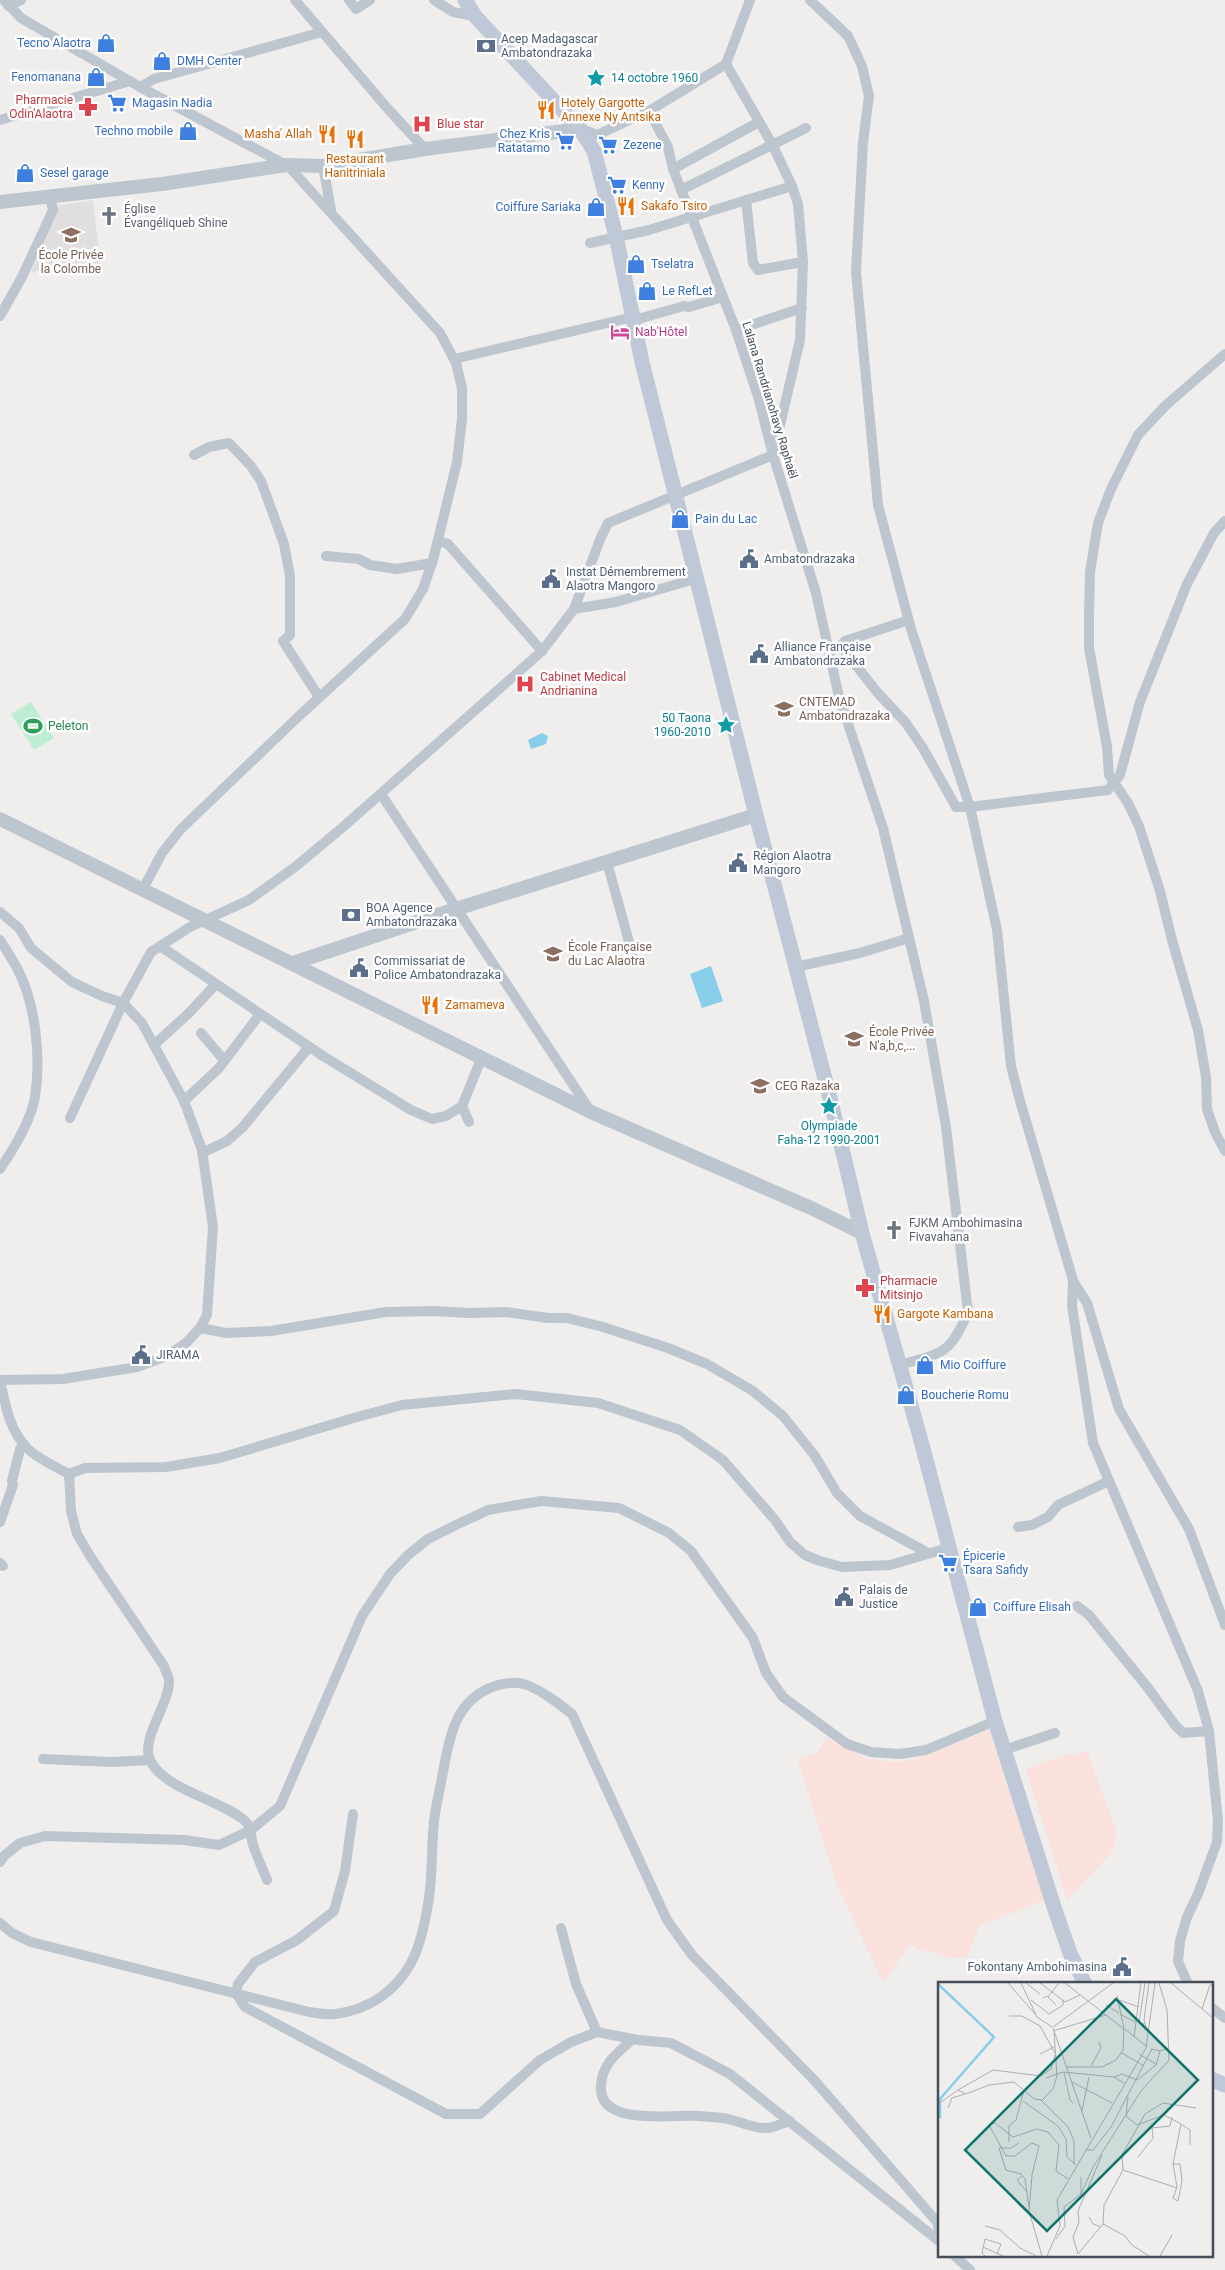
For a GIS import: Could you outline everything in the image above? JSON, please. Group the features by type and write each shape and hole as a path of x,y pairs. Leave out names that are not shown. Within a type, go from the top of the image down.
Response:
{"main road":[{"path":"465,0 475,16 580,129 594,150 616,236 632,317 862,1233 900,1365 995,1721 1065,1939 1078,1974 1084,1982"},
{"path":"1212,2079 1225,2085"}],"street":[{"path":"6,3 22,0"},
{"path":"296,0 388,109 425,149"},
{"path":"349,0 356,9 370,0"},
{"path":"434,0 453,12 475,16"},
{"path":"0,202 162,184 289,166 322,166 425,149 580,129 596,136 649,111 726,64 750,0"},
{"path":"810,0 848,36 862,66 869,96 863,142 856,272 878,505 909,620 970,807 997,930 1012,1066 1020,1101 1073,1280 1086,1303 1120,1409 1189,1529 1225,1625"},
{"path":"6,3 21,18 140,88 289,166 440,333 454,359 462,388 462,419 457,462 438,541 432,564 422,589 405,619 319,697 181,829 162,853 143,889"},
{"path":"140,88 154,78 322,32"},
{"path":"70,1118 123,1003 151,952 190,927 249,900 295,867 382,794 542,651 574,609 608,523 773,455 800,340 803,262 798,204 792,186 772,144 726,64"},
{"path":"0,120 130,81"},
{"name":"Lalana Randrianohavy Raphaël","path":"649,111 668,147 673,169 724,297 759,400 773,455 834,648 839,697 883,828 924,1001 946,1127 964,1264 968,1312 960,1332 941,1353 900,1365"},
{"path":"673,169 759,122"},
{"path":"682,190 806,128"},
{"path":"322,166 331,211"},
{"path":"590,243 648,230 792,186"},
{"path":"0,316 22,277 53,210 50,197"},
{"path":"746,200 753,263 758,270 803,262"},
{"path":"454,359 632,317 638,319 684,306 689,308 724,297"},
{"path":"736,330 802,308"},
{"path":"1225,354 1165,406 1138,435 1111,489 1098,523 1090,572 1089,648 1107,747 1109,775 1128,803 1139,826 1160,891 1198,1030 1206,1077 1207,1109 1215,1132 1225,1150"},
{"path":"194,455 209,447 229,444 251,466 261,481 284,544 290,576 290,635 283,641 319,697"},
{"path":"834,648 842,649 877,692 906,723 923,748 956,807 970,807 1108,790 1120,774 1140,702 1187,584 1214,533 1225,521"},
{"path":"438,541 448,544 542,651"},
{"path":"326,556 359,559 370,565 397,569 432,564"},
{"path":"574,609 616,602 698,578"},
{"path":"834,648 845,641 909,620"},
{"path":"382,794 591,1112"},
{"path":"293,963 458,908 756,815"},
{"path":"0,818 591,1112 862,1233"},
{"path":"607,862 634,960"},
{"path":"0,912 19,928 31,948 72,982 102,996 123,1003 142,1023 184,1101 202,1152 213,1228 207,1315 200,1328 186,1343 167,1356 137,1367 63,1379 0,1380 8,1413 24,1444 50,1464 70,1474 85,1468 166,1467 220,1458 402,1405 516,1394 598,1403 680,1430 723,1460 775,1520 790,1542 805,1555 842,1567 890,1565 948,1548"},
{"path":"796,967 860,953 909,938"},
{"path":"0,940 19,970 34,1018 36,1068 35,1098 17,1144 0,1169"},
{"path":"160,946 309,1047 411,1110 432,1119 446,1116 462,1106 482,1057"},
{"path":"155,1044 189,1013 216,984"},
{"path":"184,1101 219,1068 260,1014"},
{"path":"201,1033 224,1060"},
{"path":"202,1152 227,1141 242,1128 309,1047"},
{"path":"462,1106 468,1122"},
{"path":"1073,1280 1072,1306 1086,1403 1094,1443 1198,1692 1209,1731 1218,1821 1216,1842 1198,1894 1187,1917 1180,1941 1178,1960 1187,1982"},
{"path":"200,1328 226,1334 271,1331 386,1312 434,1311 468,1313 506,1312 548,1318 567,1318 603,1327 668,1348 707,1364 753,1391 783,1416 815,1456 837,1492 860,1516 928,1553"},
{"path":"0,1522 13,1485 12,1481 20,1448 24,1444"},
{"path":"70,1474 71,1511 78,1534 90,1556 164,1666 169,1680 166,1695 148,1744 150,1760 157,1770 170,1780 229,1810 246,1822 251,1830 253,1843 268,1880"},
{"path":"1018,1527 1032,1526 1048,1517 1058,1505 1109,1481"},
{"path":"0,1862 4,1856 20,1843 45,1836 184,1840 219,1846 251,1830 272,1815 280,1806 362,1616 390,1574 408,1555 428,1539 456,1525 488,1510 541,1501 619,1508 669,1533 691,1551 753,1638 766,1673 784,1697 847,1744 871,1752 900,1754 917,1752 995,1721"},
{"path":"1077,1606 1089,1615 1183,1733 1209,1731"},
{"path":"0,1923 12,1933 31,1942 309,2012 334,2014 361,2008 378,2000 398,1983 411,1962 428,1904 434,1821 448,1745 455,1723 467,1702 482,1691 501,1683 525,1684 546,1695 572,1714 667,1920 692,1955 816,2081 902,2180 937,2222 938,2226"},
{"path":"1004,1750 1056,1733"},
{"path":"43,1759 112,1762 150,1760"},
{"path":"353,1814 345,1871 334,1911 298,1940 255,1962 238,1984 236,1993 245,2007 446,2114 480,2114 540,2060 571,2042 597,2032 633,2039 671,2042 730,2074 938,2240"},
{"path":"561,1928 576,1984 597,2032"},
{"path":"1212,2008 1225,2018"},
{"path":"633,2039 612,2056 601,2074 600,2096 606,2105 618,2112 642,2117 681,2115 724,2118 758,2128 770,2128 790,2121"},
{"path":"957,2258 970,2270"}],"shaded area":[{"name":"École Privée la Colombe","path":"93,200 100,265 31,272 57,206"},
{"path":"989,1730 1044,1900 979,1926 967,1958 946,1957 931,1951 919,1951 911,1944 883,1982 837,1885 797,1758 817,1753 826,1738 868,1759 896,1762 920,1758"},
{"path":"1087,1751 1117,1833 1112,1852 1067,1900 1026,1769 1070,1753 1072,1756"}],"green space":[{"name":"Peleton","path":"31,702 54,738 34,750 11,714"}],"water":[{"path":"542,733 548,736 546,744 531,749 528,740"},
{"path":"711,966 723,1001 702,1008 690,974"}],"place":[{"name":"Tecno Alaotra","path":"106,43"},
{"name":"Acep Madagascar Ambatondrazaka","path":"486,46"},
{"name":"DMH Center","path":"162,61"},
{"name":"Fenomanana","path":"96,77"},
{"name":"14 octobre 1960","path":"596,78"},
{"name":"Magasin Nadia","path":"117,103"},
{"name":"Pharmacie Odin'Alaotra","path":"88,107"},
{"name":"Hotely Gargotte Annexe Ny Antsika","path":"546,110"},
{"name":"Blue star","path":"422,124"},
{"name":"Techno mobile","path":"188,131"},
{"name":"Masha' Allah","path":"327,134"},
{"name":"Restaurant Hanitriniala","path":"355,139"},
{"name":"Chez Kris Ratatamo","path":"565,141"},
{"name":"Zezene","path":"608,145"},
{"name":"Sesel garage","path":"25,173"},
{"name":"Kenny","path":"617,185"},
{"name":"Sakafo Tsiro","path":"626,206"},
{"name":"Coiffure Sariaka","path":"596,207"},
{"name":"Église Évangéliqueb Shine","path":"109,216"},
{"name":"École Privée la Colombe","path":"71,235"},
{"name":"Tselatra","path":"636,264"},
{"name":"Le RefLet","path":"647,291"},
{"name":"Nab'Hôtel","path":"620,332"},
{"name":"Pain du Lac","path":"680,519"},
{"name":"Ambatondrazaka","path":"749,559"},
{"name":"Instat Démembrement Alaotra Mangoro","path":"551,579"},
{"name":"Alliance Française Ambatondrazaka","path":"759,654"},
{"name":"Cabinet Medical Andrianina","path":"525,684"},
{"name":"CNTEMAD Ambatondrazaka","path":"784,709"},
{"name":"50 Taona 1960-2010","path":"726,725"},
{"name":"Peleton","path":"33,726"},
{"name":"Région Alaotra Mangoro","path":"738,863"},
{"name":"BOA Agence Ambatondrazaka","path":"351,915"},
{"name":"École Française du Lac Alaotra","path":"553,954"},
{"name":"Commissariat de Police Ambatondrazaka","path":"359,968"},
{"name":"Zamameva","path":"430,1005"},
{"name":"École Privée N'a,b,c,...","path":"854,1039"},
{"name":"CEG Razaka","path":"760,1086"},
{"name":"Olympiade Faha-12 1990-2001","path":"829,1106"},
{"name":"FJKM Ambohimasina Fivavahana","path":"894,1230"},
{"name":"Pharmacie Mitsinjo","path":"865,1288"},
{"name":"Gargote Kambana","path":"882,1314"},
{"name":"JIRAMA","path":"141,1355"},
{"name":"Mio Coiffure","path":"925,1365"},
{"name":"Boucherie Romu","path":"906,1395"},
{"name":"Épicerie Tsara Safidy","path":"948,1563"},
{"name":"Palais de Justice","path":"844,1597"},
{"name":"Coiffure Elisah","path":"978,1607"},
{"name":"Fokontany Ambohimasina","path":"1122,1967"}]}
